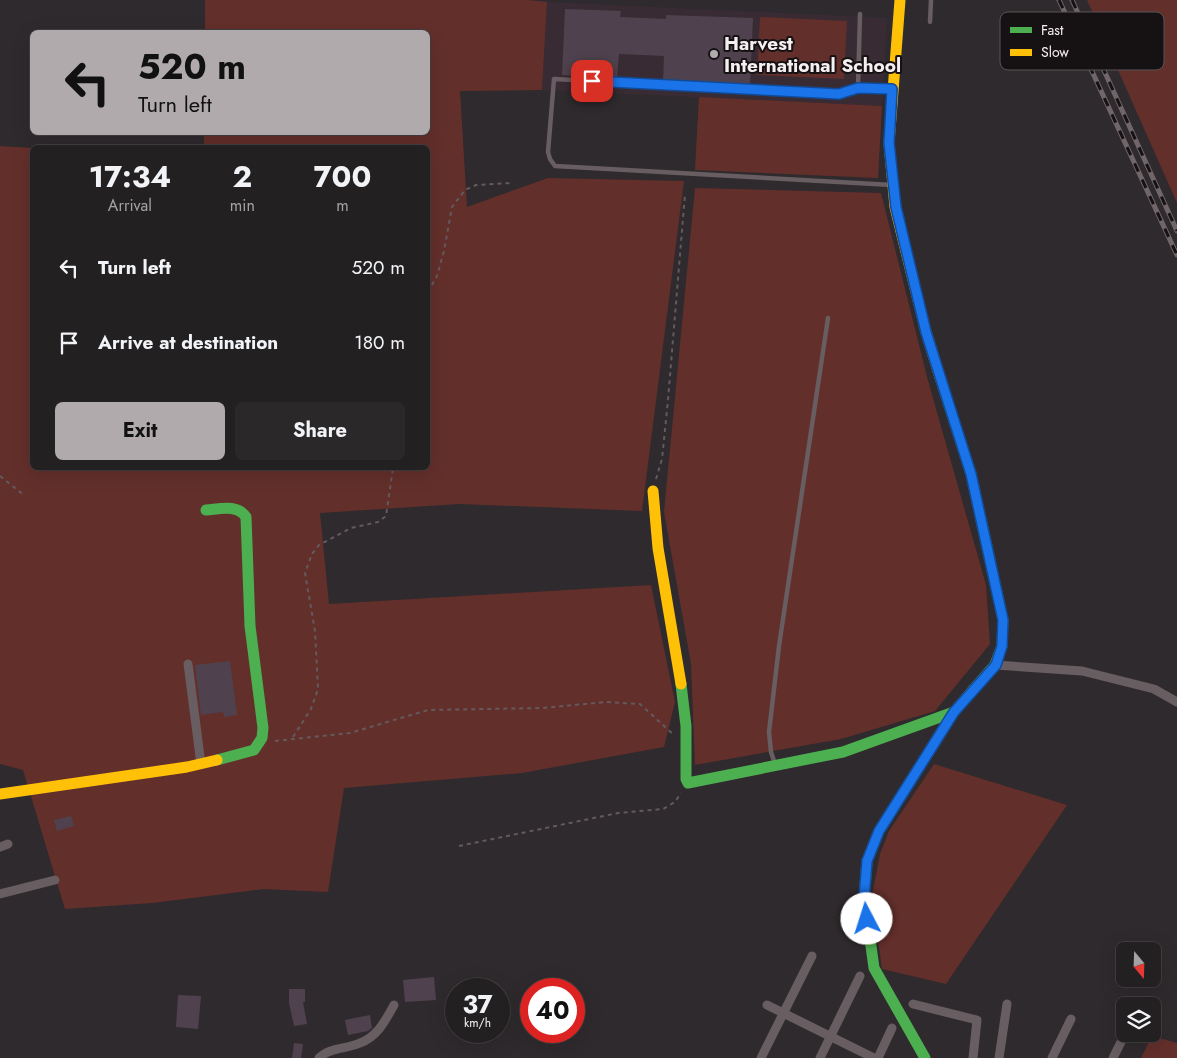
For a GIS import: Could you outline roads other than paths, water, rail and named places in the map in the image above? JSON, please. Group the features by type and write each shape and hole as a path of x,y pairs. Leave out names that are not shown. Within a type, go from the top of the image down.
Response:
{"street":[{"path":"900,0 889,143 893,185 903,246 926,332 971,474 1003,620 1002,646 996,665 954,712 879,831 867,861 864,899 871,958 874,968 925,1058"},
{"path":"652,491 656,548 676,652 685,720 686,779 688,783 843,752 954,712"},
{"path":"0,794 201,764 254,750 262,738 262,728 250,626 246,517 238,508 206,510"},
{"path":"188,664 201,764"},
{"path":"996,665 1082,672 1154,689 1177,702"},
{"path":"0,894 55,880"},
{"path":"761,1058 812,956"},
{"path":"820,1058 860,976"},
{"path":"913,1004 978,1020 974,1058"},
{"path":"999,1058 1007,1004"},
{"path":"319,1058 327,1052 359,1044 370,1038 380,1029 394,1005"},
{"path":"767,1005 876,1058 892,1028"},
{"path":"1052,1058 1071,1019"},
{"path":"1113,1058 1121,1042"}],"lane":[{"path":"930,22 931,0"},
{"path":"858,88 860,14"},
{"path":"892,89 858,88 839,94 554,80 550,160 555,166 573,168 893,185"},
{"path":"776,766 771,752 769,732 779,646 828,318"}],"railway":[{"path":"1059,0 1065,12"},
{"path":"1072,0 1077,12"},
{"path":"1091,70 1177,255"},
{"path":"1104,70 1177,231"}],"place":[{"name":"Harvest International School","path":"714,54"}]}
